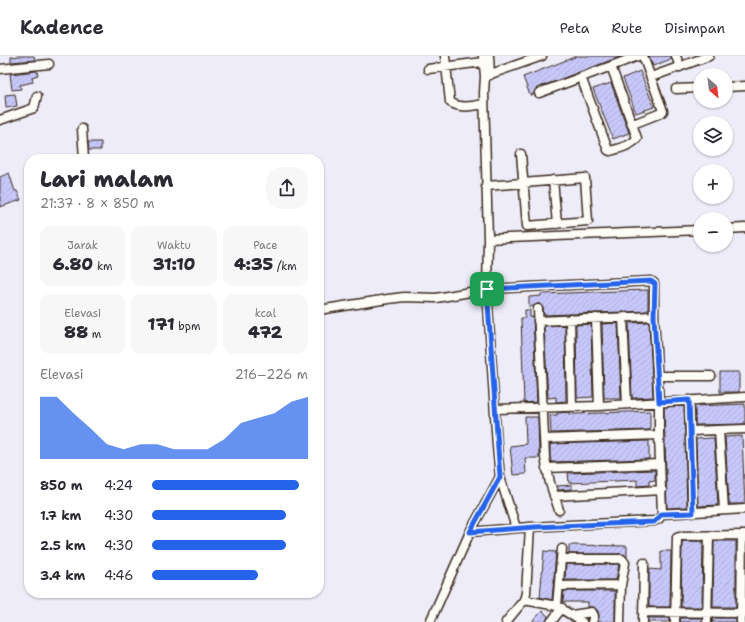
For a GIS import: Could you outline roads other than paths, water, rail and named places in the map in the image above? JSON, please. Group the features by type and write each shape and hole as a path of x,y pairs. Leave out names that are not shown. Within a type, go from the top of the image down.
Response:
{"street":[{"path":"445,56 450,102 455,105 468,107 484,104"},
{"path":"488,75 542,56"},
{"path":"540,93 638,56"},
{"path":"633,124 663,111 643,56"},
{"path":"676,56 680,66"},
{"path":"651,77 709,56"},
{"path":"428,69 485,58 488,75 484,104 488,239 487,289 500,477 516,528"},
{"path":"0,70 49,64"},
{"path":"581,78 609,151 620,148 637,140 637,136 611,66"},
{"path":"733,87 745,86"},
{"path":"676,89 693,88"},
{"path":"0,120 34,108 37,96"},
{"path":"82,130 84,154"},
{"path":"486,186 523,183 553,180 585,178 588,221 527,226 523,183 521,154"},
{"path":"553,180 557,224"},
{"path":"733,228 745,228"},
{"path":"488,239 693,230"},
{"path":"324,309 404,297 436,298 487,289 651,281 655,284 654,316 658,376 662,514"},
{"path":"538,309 546,468 559,510"},
{"path":"538,321 654,316"},
{"path":"596,318 599,406"},
{"path":"623,318 628,404"},
{"path":"570,319 572,406"},
{"path":"658,376 711,376"},
{"path":"495,408 599,406 745,397"},
{"path":"689,400 693,513"},
{"path":"690,431 745,429"},
{"path":"719,430 724,510"},
{"path":"545,439 659,435"},
{"path":"546,468 660,464"},
{"path":"430,622 470,532 500,477"},
{"path":"554,496 662,490"},
{"path":"470,532 530,527 654,522 662,514 745,509"},
{"path":"506,622 524,600 526,593 530,527"},
{"path":"675,622 677,537 744,535 743,613 741,622"},
{"path":"707,622 708,536"},
{"path":"551,622 560,608 562,549"},
{"path":"561,559 622,559 626,564 621,585 620,622"},
{"path":"643,622 644,563"},
{"path":"560,586 621,585"},
{"path":"524,600 560,608 582,622"},
{"path":"572,615 592,612 594,616 592,622"},
{"path":"643,612 743,613"}]}
